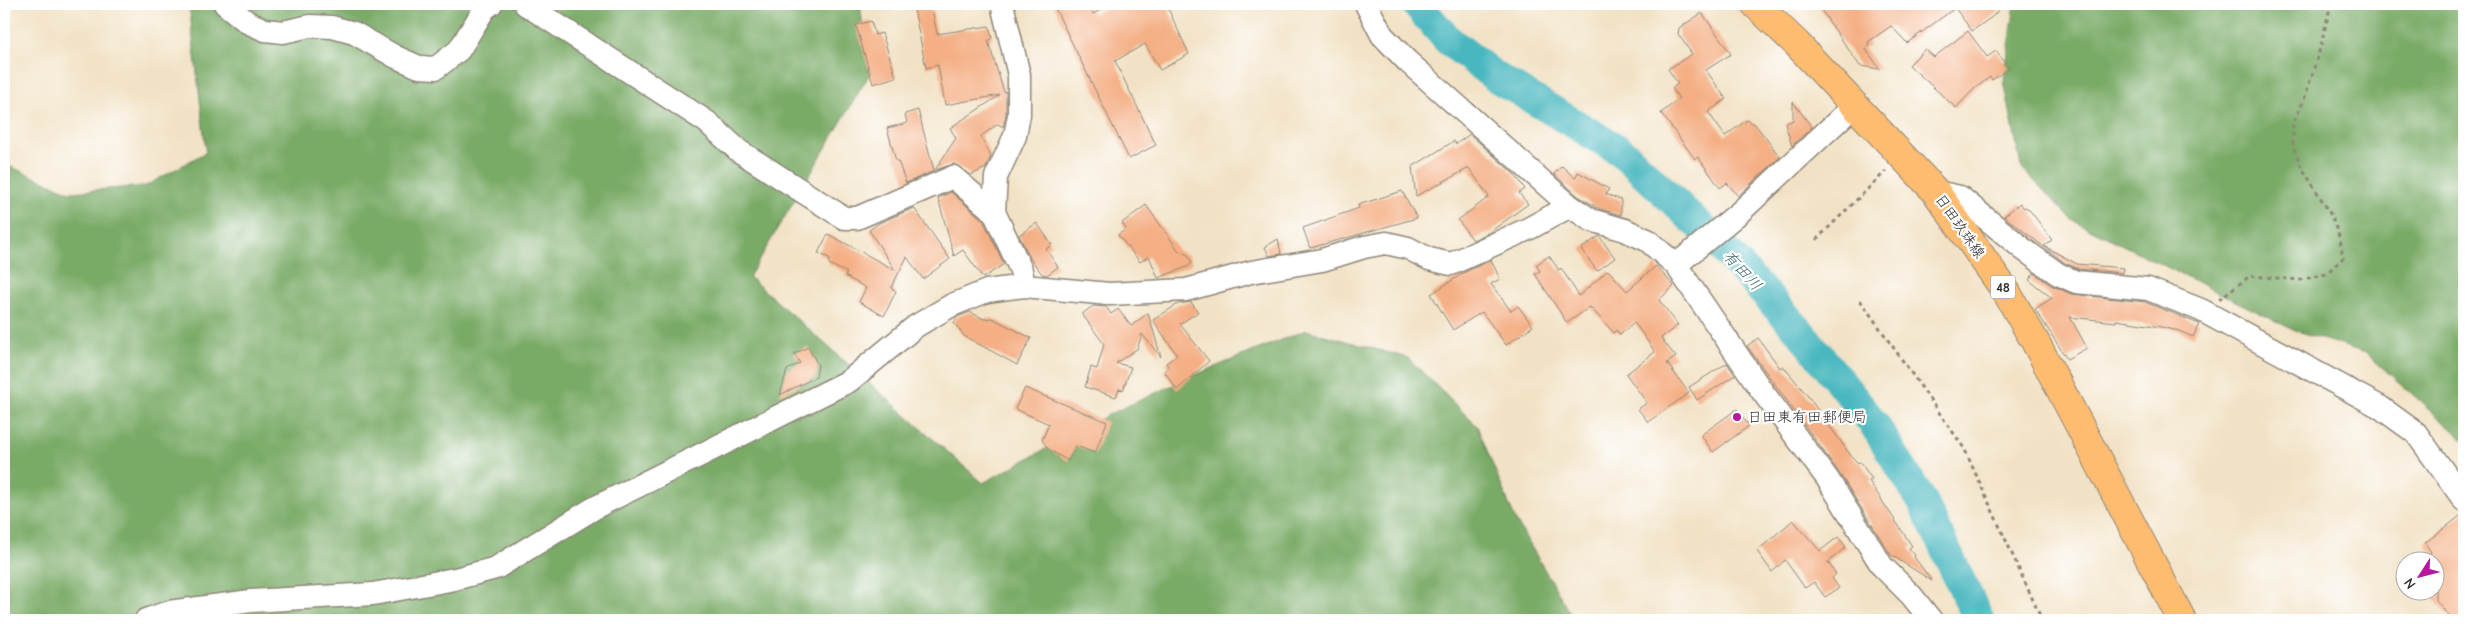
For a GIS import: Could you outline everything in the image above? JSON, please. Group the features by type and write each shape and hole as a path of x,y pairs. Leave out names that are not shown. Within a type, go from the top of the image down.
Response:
{"main road":[{"name":"日田玖珠線","path":"1755,4 1797,44 1936,192 2006,292 2037,345 2182,620"}],"street":[{"path":"225,4 247,22 265,30 283,32 310,26 332,27 354,33 396,57 419,67 436,68 459,50 485,8 491,4"},
{"path":"525,4 707,122 739,152 844,218 858,218 953,177 994,212 1021,270 1024,286"},
{"path":"994,212 996,177 1015,136 1019,115 1019,74 1002,4"},
{"path":"1366,4 1382,34 1407,61 1570,206 1591,220 1625,230 1647,240 1676,265 1762,391 1827,478 1882,566 1931,620"},
{"path":"1676,265 1740,212 1855,105"},
{"path":"1936,192 1960,197 2023,249 2058,274 2076,282 2148,289 2202,310 2380,407 2416,433 2464,500"},
{"path":"146,620 170,612 251,601 373,594 455,579 496,568 596,507 849,382 916,326 952,305 987,291 1024,286 1108,294 1186,290 1252,272 1322,260 1364,247 1386,243 1408,248 1429,259 1451,264 1521,232 1570,206"}],"path":[{"path":"2202,310 2250,276 2300,280 2326,274 2343,258 2340,240 2331,215 2301,166 2293,147 2293,125 2319,52 2331,4"},
{"path":"1816,240 1902,154"},
{"path":"1860,300 1964,448 2042,620"}],"green space":[{"path":"189,4 860,4 869,75 749,277 983,483 1112,413 1195,375 1306,330 1408,358 1477,426 1515,519 1574,620 4,620 4,164 70,192 146,186 206,152"},
{"path":"2015,4 2464,4 2464,440 2366,353 2294,330 2072,220 2021,167 2004,81"}],"building":[{"path":"913,4 931,4 937,34 989,26 992,38 988,41 1004,92 1006,91 1006,114 1003,127 998,124 981,136 991,156 986,168 971,175 954,164 935,170 956,138 950,128 1000,95 945,105 938,65 926,68"},
{"path":"1053,4 1087,4 1093,14 1112,4 1166,4 1189,54 1160,70 1145,44 1115,61 1156,145 1129,159"},
{"path":"1817,4 2004,4 1992,17 1972,31 1955,8 1907,43 1891,26 1868,42 1869,45 1865,48 1880,69 1860,66"},
{"path":"1702,13 1731,54 1706,70 1726,99 1708,112 1725,136 1747,120 1755,124 1780,157 1738,196 1727,183 1720,188 1698,157 1695,159 1661,113 1679,99 1672,88 1678,84 1668,69 1692,54 1678,34 1679,28"},
{"path":"871,21 875,35 882,33 896,77 873,84 856,25"},
{"path":"1968,31 1987,57 1996,51 2009,68 1992,80 1990,77 1974,89 1956,108 1909,65 1925,49 1934,57"},
{"path":"1793,102 1812,127 1792,146 1785,124 1793,120"},
{"path":"918,110 934,171 906,183 898,161 896,161 887,128 907,123 905,114"},
{"path":"1470,134 1515,175 1525,189 1519,193 1528,204 1490,232 1473,240 1458,220 1489,197 1469,168 1416,196 1412,167 1454,141 1456,144"},
{"path":"1562,166 1575,178 1578,172 1609,189 1606,194 1621,200 1621,215 1600,209 1578,196 1554,174"},
{"path":"1402,191 1417,218 1310,248 1303,228 1359,208 1358,205"},
{"path":"951,192 983,220 1004,264 983,278 963,250 954,256 938,198"},
{"path":"2020,203 2032,213 2052,240 2044,246 2077,264 2124,268 2123,273 2079,269 2065,263 2004,216"},
{"path":"1146,205 1179,251 1188,255 1192,263 1187,267 1158,278 1149,256 1140,262 1118,235 1126,229 1122,223"},
{"path":"914,208 950,259 923,279 907,257 891,288 896,291 884,316 859,302 866,288 845,276 847,273 829,264 829,258 818,253 828,234 895,270 869,230 879,223"},
{"path":"1037,223 1052,245 1046,249 1058,267 1047,275 1042,274 1030,258 1019,235"},
{"path":"1599,236 1615,258 1597,271 1581,249"},
{"path":"1278,239 1281,254 1269,256 1265,247"},
{"path":"1549,256 1559,270 1561,268 1579,296 1608,270 1627,291 1656,266 1674,286 1659,300 1678,325 1661,338 1676,357 1667,363 1689,393 1648,422 1638,409 1647,403 1626,374 1655,352 1634,322 1620,335 1616,330 1614,333 1590,307 1567,323 1535,274 1540,271 1536,265"},
{"path":"1491,260 1500,279 1491,284 1511,311 1518,306 1533,326 1506,345 1482,312 1453,330 1431,294 1465,272"},
{"path":"2034,273 2051,285 2071,294 2145,302 2199,324 2193,337 2179,331 2161,327 2116,320 2116,322 2070,317 2087,348 2067,359 2035,309 2052,298 2029,280"},
{"path":"1191,302 1198,312 1180,324 1209,361 1177,390 1164,371 1169,367 1166,363 1177,355 1153,320 1178,304"},
{"path":"1093,306 1106,307 1111,314 1118,309 1131,326 1148,313 1161,357 1142,334 1137,349 1116,363 1131,367 1123,390 1119,389 1116,397 1085,387 1091,367 1097,369 1104,344 1082,314"},
{"path":"970,312 984,319 992,318 1031,338 1017,365 964,336 954,323 957,317"},
{"path":"1758,338 1780,368 1783,366 1807,395 1852,457 1858,463 1860,462 1872,479 1869,481 1912,546 1909,548 1915,555 1914,557 1932,581 1891,555 1838,471 1747,346"},
{"path":"808,347 818,365 816,377 780,395 787,370 800,363 794,354"},
{"path":"1727,363 1735,375 1697,400 1689,387"},
{"path":"1025,388 1107,422 1095,453 1076,446 1068,461 1048,449 1042,440 1049,424 1015,409"},
{"path":"1737,409 1749,426 1713,452 1701,435"},
{"path":"2464,513 2464,620 2452,620 2438,602 2446,602 2446,552 2431,552 2425,543"},
{"path":"1793,520 1820,551 1838,537 1846,547 1828,562 1836,574 1832,578 1839,588 1825,597 1814,582 1805,588 1785,560 1772,572 1757,551"}],"waterway":[{"name":"有田川","path":"1416,4 1448,40 1494,76 1622,152 1723,248 1801,333 1874,424 1922,501 1979,620"}],"place":[{"name":"日田東有田郵便局","path":"1737,417"}]}
